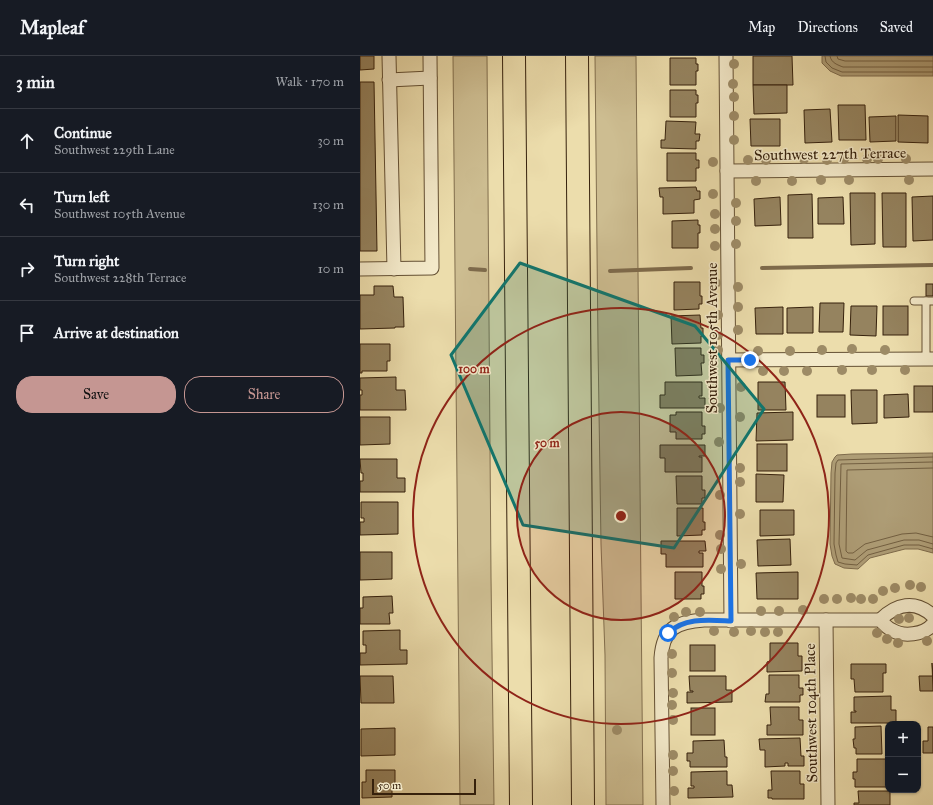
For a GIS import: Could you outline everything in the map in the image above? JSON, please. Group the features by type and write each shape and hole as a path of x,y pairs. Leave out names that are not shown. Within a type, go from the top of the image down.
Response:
{"highway":[{"path":"514,56 521,805"},
{"path":"577,56 583,805"}],"street":[{"path":"389,56 394,269"},
{"path":"360,269 432,268 430,56"},
{"name":"Southwest 105th Avenue","path":"726,56 731,621"},
{"path":"389,80 430,78"},
{"name":"Southwest 227th Terrace","path":"727,171 933,169"},
{"path":"728,360 930,359"},
{"path":"880,620 888,611 908,606 923,608 933,616"},
{"name":"Southwest 104th Place","path":"826,620 828,805"},
{"path":"663,805 661,658 662,645 668,633 673,628 686,622 880,620 893,631 904,634 917,633 931,627 933,624"}],"lane":[{"path":"914,301 930,301 930,359"}],"highlighted area":[{"path":"520,263 695,326 764,409 674,548 523,525 451,355"}],"shaded area":[{"path":"453,56 487,56 494,805 460,805"},
{"path":"595,56 636,56 643,805 606,805 605,655 601,544 598,346"}],"water":[{"path":"822,56 933,56 933,76 841,76 830,71 822,63"},
{"path":"933,453 933,553 918,549 905,549 870,558 858,569 844,568 835,564 830,544 831,473 832,462 835,457 837,455 852,454"}],"building":[{"path":"360,56 374,56 374,69 360,70"},
{"path":"753,56 792,56 793,85 753,85"},
{"path":"670,58 696,58 698,71 696,71 696,85 670,85"},
{"path":"360,82 374,82 377,251 360,251"},
{"path":"753,85 787,85 787,113 754,114"},
{"path":"670,90 696,90 696,95 698,95 698,103 696,103 696,117 670,117"},
{"path":"838,105 865,105 866,140 839,140"},
{"path":"830,109 832,142 805,143 804,110"},
{"path":"898,115 928,116 928,143 898,142"},
{"path":"896,116 896,141 870,142 869,117"},
{"path":"750,119 780,119 780,146 751,146"},
{"path":"666,121 696,122 695,134 700,134 699,141 696,141 696,149 661,148 661,140 665,140"},
{"path":"667,153 696,153 696,160 699,160 699,168 696,168 696,181 667,181"},
{"path":"696,187 697,191 700,191 700,199 694,200 694,213 663,214 663,197 660,197 659,188"},
{"path":"850,193 875,193 875,244 851,245"},
{"path":"882,193 906,193 906,247 883,247"},
{"path":"812,194 813,238 788,238 788,195"},
{"path":"933,196 933,240 913,241 912,197"},
{"path":"780,197 781,225 755,226 754,199"},
{"path":"843,197 844,224 818,224 818,198"},
{"path":"698,220 698,225 700,225 700,233 698,233 698,248 672,248 672,221"},
{"path":"674,282 700,282 700,296 702,296 702,304 699,304 699,309 674,310"},
{"path":"926,284 933,284 933,296 926,296"},
{"path":"374,286 393,286 394,297 403,297 404,327 360,329 360,295 374,295"},
{"path":"820,303 844,303 843,332 819,332"},
{"path":"851,306 877,306 876,336 850,335"},
{"path":"883,306 908,306 908,335 883,335"},
{"path":"783,307 783,334 756,334 755,308"},
{"path":"813,307 813,333 787,333 787,308"},
{"path":"700,315 701,328 703,328 701,343 672,344 671,316"},
{"path":"360,344 390,344 390,361 387,361 387,371 362,371 362,373 360,373"},
{"path":"675,348 701,348 701,355 704,355 704,363 701,363 702,375 676,376"},
{"path":"396,377 396,390 405,390 406,410 360,410 360,395 362,395 362,390 360,390 360,378"},
{"path":"665,382 702,382 702,396 699,396 699,398 705,398 705,408 660,408 660,395 665,395"},
{"path":"758,382 785,382 786,410 758,410"},
{"path":"914,386 933,386 933,412 914,412"},
{"path":"851,390 877,390 877,423 852,424"},
{"path":"908,394 909,417 884,418 884,395"},
{"path":"817,395 845,395 845,417 817,417"},
{"path":"676,412 702,412 702,426 705,426 705,434 702,434 702,439 676,439 676,432 670,432 670,415 676,415"},
{"path":"793,412 793,440 756,441 757,413"},
{"path":"360,417 390,417 390,444 360,445"},
{"path":"757,444 787,444 787,471 757,471"},
{"path":"660,445 705,445 705,456 699,456 702,457 702,472 665,472 665,458 660,458"},
{"path":"360,459 397,459 397,478 405,478 405,492 360,492 360,481 363,481 363,473 361,473"},
{"path":"756,474 784,475 783,502 756,502"},
{"path":"676,476 702,476 702,490 705,490 705,498 702,498 702,504 677,504"},
{"path":"361,502 398,502 398,534 360,535 360,522 364,522 364,518 361,518"},
{"path":"677,508 703,508 703,522 705,522 705,530 702,530 702,535 677,536"},
{"path":"760,510 794,510 794,535 760,536"},
{"path":"790,539 791,565 758,566 757,540"},
{"path":"661,541 705,541 706,551 699,551 699,553 703,553 703,567 666,567 666,554 661,554"},
{"path":"360,552 392,552 392,579 360,580"},
{"path":"675,572 702,572 702,586 704,586 704,594 701,594 701,599 675,599"},
{"path":"798,572 798,599 757,599 756,573"},
{"path":"392,596 393,613 389,613 390,624 360,624 360,608 363,608 363,597"},
{"path":"400,630 400,650 407,650 407,664 360,665 360,653 366,653 366,645 363,645 363,631"},
{"path":"770,643 798,643 798,656 802,656 802,671 767,672 767,662 770,661"},
{"path":"690,645 715,645 715,671 690,671"},
{"path":"851,664 886,664 886,673 883,673 883,692 855,692 854,679 851,679"},
{"path":"769,675 799,675 799,688 803,688 803,695 800,695 800,702 765,702 766,694 769,694"},
{"path":"360,676 393,676 394,703 361,703"},
{"path":"689,676 726,676 726,690 732,690 732,702 687,703 687,692 693,692 690,691"},
{"path":"919,676 932,676 933,691 920,691"},
{"path":"891,696 891,710 896,710 896,721 885,721 885,723 851,723 851,712 856,712 854,711 854,697"},
{"path":"770,707 799,707 799,720 803,720 803,735 767,735 767,725 771,725"},
{"path":"691,708 715,708 715,735 691,735"},
{"path":"881,726 882,754 856,754 853,739 855,739 855,727"},
{"path":"928,727 933,727 933,753 923,753 923,741 928,741"},
{"path":"395,728 395,755 361,756 361,729"},
{"path":"800,738 801,756 804,756 804,766 788,766 788,763 785,763 785,766 765,767 765,750 760,750 759,739"},
{"path":"724,740 727,767 690,767 690,761 687,761 687,753 693,753 693,741"},
{"path":"857,759 885,759 885,787 855,787 853,772 857,772"},
{"path":"366,770 395,770 395,787 392,787 392,797 362,798 362,782 366,782"},
{"path":"727,771 727,785 732,785 733,797 688,798 688,788 694,788 694,786 691,786 691,772"},
{"path":"771,771 800,771 800,784 804,784 804,799 768,798 768,790 772,790"},
{"path":"858,791 885,791 885,793 890,793 890,805 854,805 854,803 859,803"}],"waterway":[{"path":"762,268 933,265"},
{"path":"610,271 691,268"},
{"path":"470,269 485,270"}],"route":[{"path":"668,633 673,628 686,622 704,620 731,621 728,360 750,360"}]}
